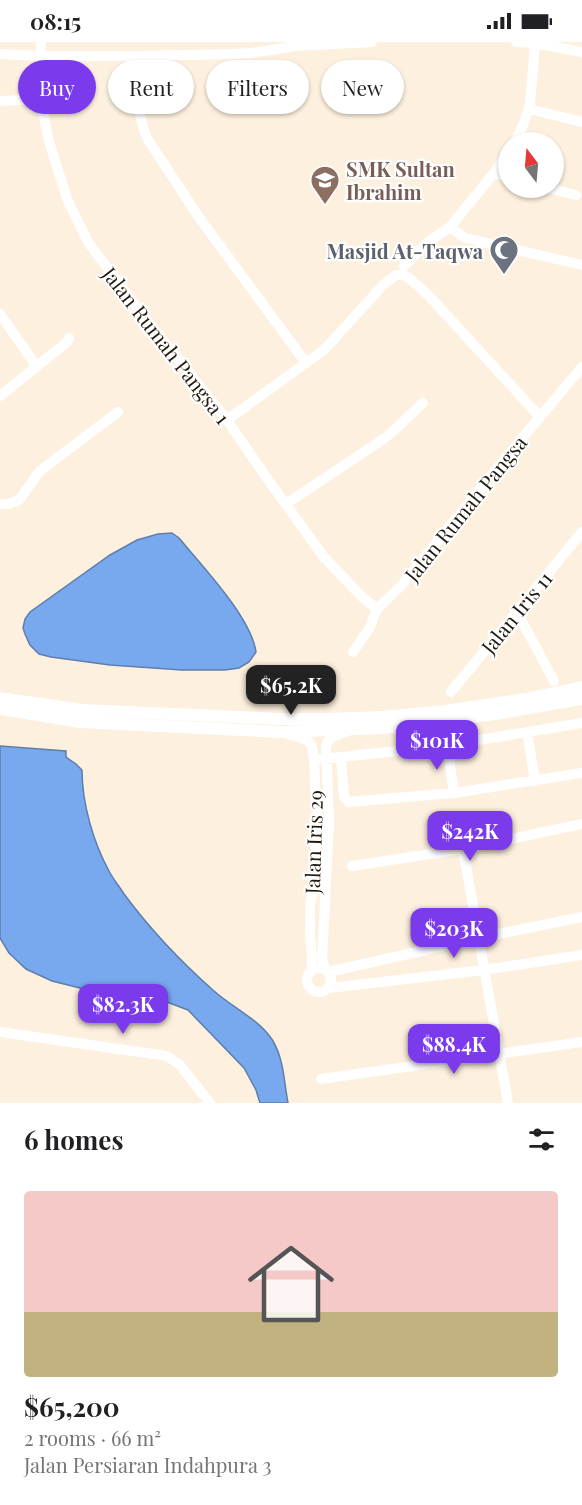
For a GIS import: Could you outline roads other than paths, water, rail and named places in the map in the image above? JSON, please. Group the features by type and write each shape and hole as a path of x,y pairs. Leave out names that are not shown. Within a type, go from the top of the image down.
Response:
{"main road":[{"path":"0,698 82,710 325,719 445,711 526,699 582,687"},
{"path":"0,709 80,722 282,732 383,728 495,714 582,699"}],"street":[{"name":"Jalan Rumah Pangsa 1","path":"41,42 41,60"},
{"path":"0,54 136,56 251,53 271,46 372,42"},
{"path":"516,42 535,43 582,52"},
{"path":"519,132 529,109 535,43"},
{"path":"136,56 142,127 147,138 205,225 306,363"},
{"path":"0,101 18,100"},
{"path":"529,109 582,122"},
{"name":"Jalan Rumah Pangsa 1","path":"44,114 53,158 75,217 88,242 138,309 228,420 323,555 340,575 377,609"},
{"path":"404,266 428,242 450,227 498,167"},
{"path":"494,173 498,174"},
{"path":"564,192 576,195"},
{"path":"450,227 465,238 582,265"},
{"path":"228,420 325,349 384,284 396,275 408,277 436,303 540,417"},
{"path":"0,314 37,367"},
{"path":"0,396 69,338"},
{"name":"Jalan Rumah Pangsa","path":"353,652 369,629 377,609 402,585 582,367"},
{"path":"286,504 385,438 423,403"},
{"path":"0,504 19,500 40,471 118,412"},
{"name":"Jalan Iris 11","path":"451,692 581,537"},
{"path":"517,612 554,681"},
{"path":"314,760 447,745 582,723"},
{"name":"Jalan Iris 29","path":"327,971 322,959 329,821 326,743 330,738 351,730"},
{"name":"Jalan Iris 29","path":"282,732 308,740 312,746 314,760 317,821 314,887 310,904 312,958 310,972"},
{"path":"527,732 535,782"},
{"path":"447,745 454,793"},
{"path":"341,758 344,797 347,801 454,793 582,773"},
{"path":"352,866 463,849 582,824"},
{"path":"463,849 508,1103"},
{"path":"327,971 582,917"},
{"path":"329,988 332,978 327,971 320,968 310,972 307,979 308,986 318,993 329,988 484,970 582,955"},
{"path":"369,963 372,982"},
{"path":"0,1032 170,1057 180,1065 210,1103"},
{"path":"321,1079 582,1042"}],"water":[{"path":"172,533 179,538 212,577 245,623 256,652 249,662 239,668 225,670 182,670 110,665 39,654 30,645 23,628 30,612 110,555 137,540"},
{"path":"0,746 66,751 66,757 82,770 84,796 90,822 98,848 112,877 144,920 178,957 221,997 261,1026 267,1033 279,1056 288,1103 260,1103 244,1068 188,1010 159,999 96,992 52,981 26,969 9,953 0,938"}],"place":[{"name":"SMK Sultan Ibrahim","path":"325,206"},
{"name":"Masjid At-Taqwa","path":"504,276"}]}
